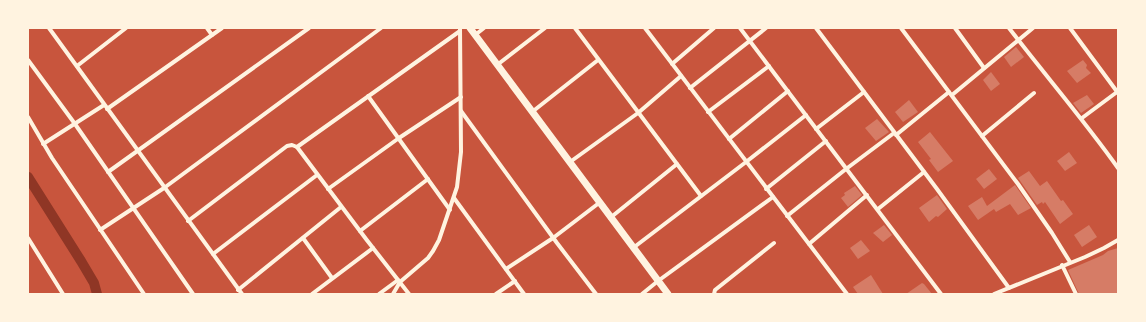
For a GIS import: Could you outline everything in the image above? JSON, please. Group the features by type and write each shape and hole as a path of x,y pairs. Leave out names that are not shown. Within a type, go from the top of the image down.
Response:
{"street":[{"path":"49,28 242,294"},
{"path":"77,66 126,28"},
{"path":"206,28 212,35"},
{"path":"107,109 222,28"},
{"path":"108,172 309,28"},
{"path":"100,230 164,188 381,28"},
{"path":"470,28 668,294"},
{"path":"475,35 484,28"},
{"path":"497,65 545,28"},
{"path":"575,28 701,196"},
{"path":"645,28 847,294"},
{"path":"672,64 714,28"},
{"path":"740,28 941,294"},
{"path":"690,88 766,28"},
{"path":"816,28 1009,288"},
{"path":"901,28 1018,184 1070,262"},
{"path":"955,28 984,68"},
{"path":"1010,28 1039,67 1082,118 1118,168"},
{"path":"787,216 846,168 950,94 1033,28"},
{"path":"1070,28 1117,90 1082,118"},
{"path":"297,147 460,30"},
{"path":"379,294 399,281 428,258 439,240 454,198 460,172 461,152 460,30"},
{"path":"28,60 75,124 193,294"},
{"path":"532,112 598,60"},
{"path":"708,112 768,66"},
{"path":"569,162 638,113 681,76"},
{"path":"728,139 788,91"},
{"path":"816,129 864,92"},
{"path":"982,136 1034,93"},
{"path":"368,96 450,210"},
{"path":"328,189 399,138 461,97"},
{"path":"43,144 104,105"},
{"path":"461,111 553,238 596,294"},
{"path":"633,248 806,115"},
{"path":"28,117 43,144 144,294"},
{"path":"766,188 826,141"},
{"path":"188,221 287,146 292,145 297,147 372,248 409,294"},
{"path":"610,218 677,164"},
{"path":"878,210 924,172"},
{"path":"212,254 317,174"},
{"path":"360,231 428,179"},
{"path":"809,244 867,195"},
{"path":"642,294 773,197"},
{"path":"454,198 524,294"},
{"path":"506,269 553,238 599,203"},
{"path":"238,290 341,207"},
{"path":"28,238 64,294"},
{"path":"303,238 332,278"},
{"path":"994,294 1104,248 1118,240"},
{"path":"714,294 715,290 774,243"},
{"path":"312,294 372,248"},
{"path":"1062,265 1076,294"},
{"path":"393,294 399,281"},
{"path":"496,294 514,281"}],"building":[{"path":"1016,47 1024,57 1011,67 1004,57"},
{"path":"1083,60 1087,65 1086,68 1091,73 1077,83 1067,71"},
{"path":"991,72 1000,84 991,91 983,80"},
{"path":"1087,95 1094,104 1081,113 1073,103"},
{"path":"909,100 918,112 903,122 895,112"},
{"path":"877,119 889,132 876,141 865,128"},
{"path":"930,132 953,161 938,172 929,160 931,159 918,142"},
{"path":"1069,152 1077,163 1065,171 1057,161"},
{"path":"989,169 997,179 984,189 976,179"},
{"path":"1029,171 1040,186 1047,181 1061,201 1063,200 1073,214 1060,224 1045,202 1037,205 1018,178"},
{"path":"1015,185 1031,208 1018,215 1010,204 996,212 994,209 978,220 968,206 982,197 987,206"},
{"path":"855,186 862,195 848,207 841,198 845,195 844,193"},
{"path":"937,195 947,209 938,217 936,216 929,222 919,208"},
{"path":"884,225 892,235 883,242 873,233"},
{"path":"1089,225 1097,237 1082,247 1074,235"},
{"path":"861,240 870,251 858,259 850,248"},
{"path":"1118,248 1118,294 1079,294 1068,270 1103,255 1108,251"},
{"path":"871,275 883,294 858,294 853,287"},
{"path":"922,283 932,294 906,294"}],"waterway":[{"path":"28,177 94,283 97,294"}]}
